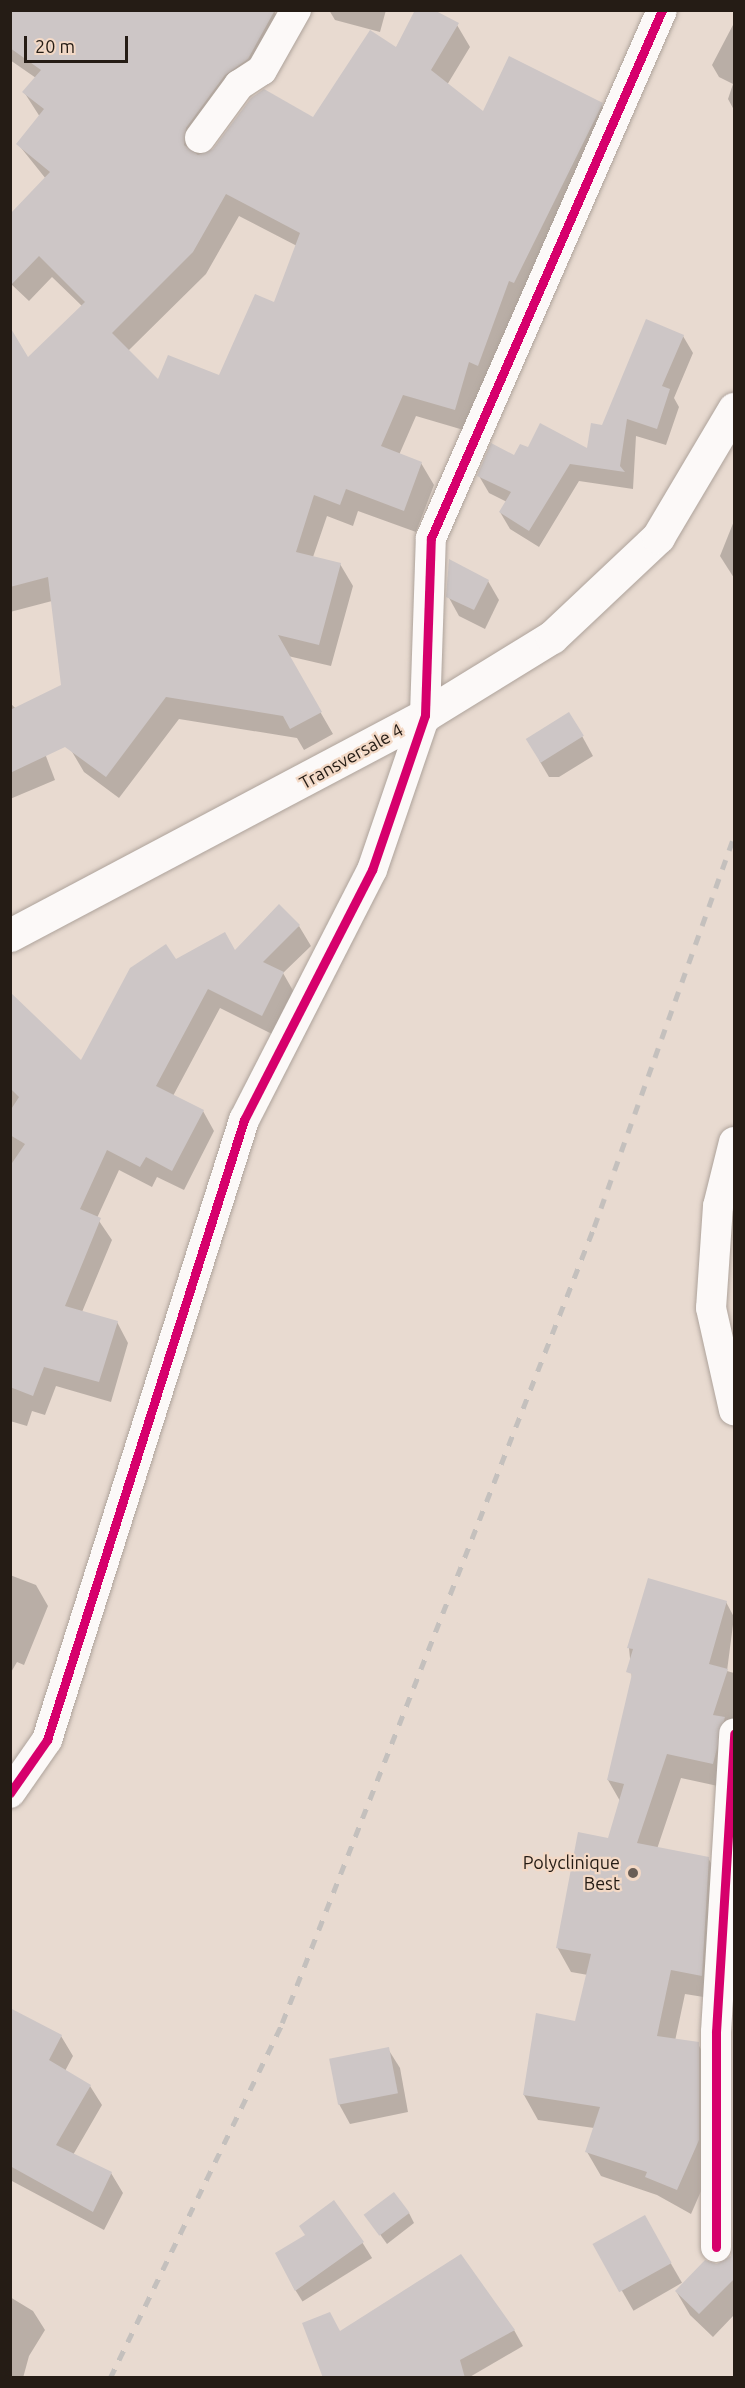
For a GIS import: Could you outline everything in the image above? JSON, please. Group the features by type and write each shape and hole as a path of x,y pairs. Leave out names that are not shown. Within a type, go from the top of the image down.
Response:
{"main road":[{"name":"Transversale 4","path":"10,935 425,715 552,637 658,537 735,409"}],"street":[{"path":"200,138 239,85 262,70 296,10"},
{"path":"10,1793 47,1740 244,1120 372,870 425,715 431,538 663,10"},
{"path":"735,1142 718,1206 711,1308 735,1410"},
{"path":"716,2247 716,2032 735,1734"}],"building":[{"path":"10,10 275,10 248,59 225,75 186,128 184,145 198,155 213,149 251,98 264,89 313,117 370,30 396,47 415,10 436,11 459,23 431,70 483,111 509,56 603,103 514,283 509,281 478,366 469,362 455,410 403,395 381,446 422,462 404,511 346,489 340,505 314,495 296,552 341,563 319,645 278,635 322,712 290,729 283,716 166,697 106,777 65,747 10,773 10,710 61,685 48,577 10,587 10,327 28,357 85,302 39,256 10,286 10,214 50,172 16,144 44,109 22,92 41,70 10,48","holes":["226,194 300,233 274,302 255,294 219,375 168,355 158,379 112,333 193,252"]},
{"path":"646,319 684,335 662,386 670,389 657,429 627,419 620,466 625,472 570,464 529,531 499,512 511,492 477,476 491,443 514,455 520,444 528,447 540,423 587,448 591,423 602,425"},
{"path":"449,559 489,580 474,610 446,597"},
{"path":"569,712 584,736 541,763 526,739"},
{"path":"279,904 300,925 263,962 284,972 262,1016 208,989 156,1086 204,1110 172,1171 146,1157 140,1167 107,1150 80,1209 101,1218 65,1306 118,1321 99,1382 44,1367 33,1396 10,1387 10,1166 25,1144 10,1135 10,1111 19,1097 10,1088 10,992 81,1060 130,968 166,944 176,959 225,932 235,950"},
{"path":"648,1578 727,1601 709,1664 728,1669 713,1715 725,1717 713,1764 667,1754 637,1843 709,1857 702,1976 671,1970 657,2036 699,2042 699,2140 677,2190 645,2177 647,2172 585,2152 600,2107 523,2095 536,2013 575,2021 591,1954 556,1948 578,1832 608,1838 624,1784 607,1780 632,1674 626,1672 633,1649 627,1648"},
{"path":"10,2008 62,2035 49,2060 91,2085 56,2145 112,2172 93,2212 10,2166"},
{"path":"389,2047 398,2093 338,2105 329,2059"},
{"path":"394,2192 410,2213 379,2236 364,2215"},
{"path":"334,2200 364,2242 295,2291 275,2253 305,2235 299,2226"},
{"path":"645,2215 672,2263 619,2292 593,2244"},
{"path":"733,2231 735,2278 699,2314 675,2291 705,2260 717,2264 731,2256"},
{"path":"461,2254 515,2330 460,2360 465,2378 323,2378 302,2323 330,2312 340,2331"}],"railway":[{"path":"110,2378 282,2023 594,1227 734,836"}],"cycle path":[{"path":"10,1793 47,1740 244,1120 372,870 425,715 431,538 662,10"},
{"path":"716,2247 716,2032 734,1734"}],"place":[{"name":"Polyclinique Best","path":"633,1873"}]}
